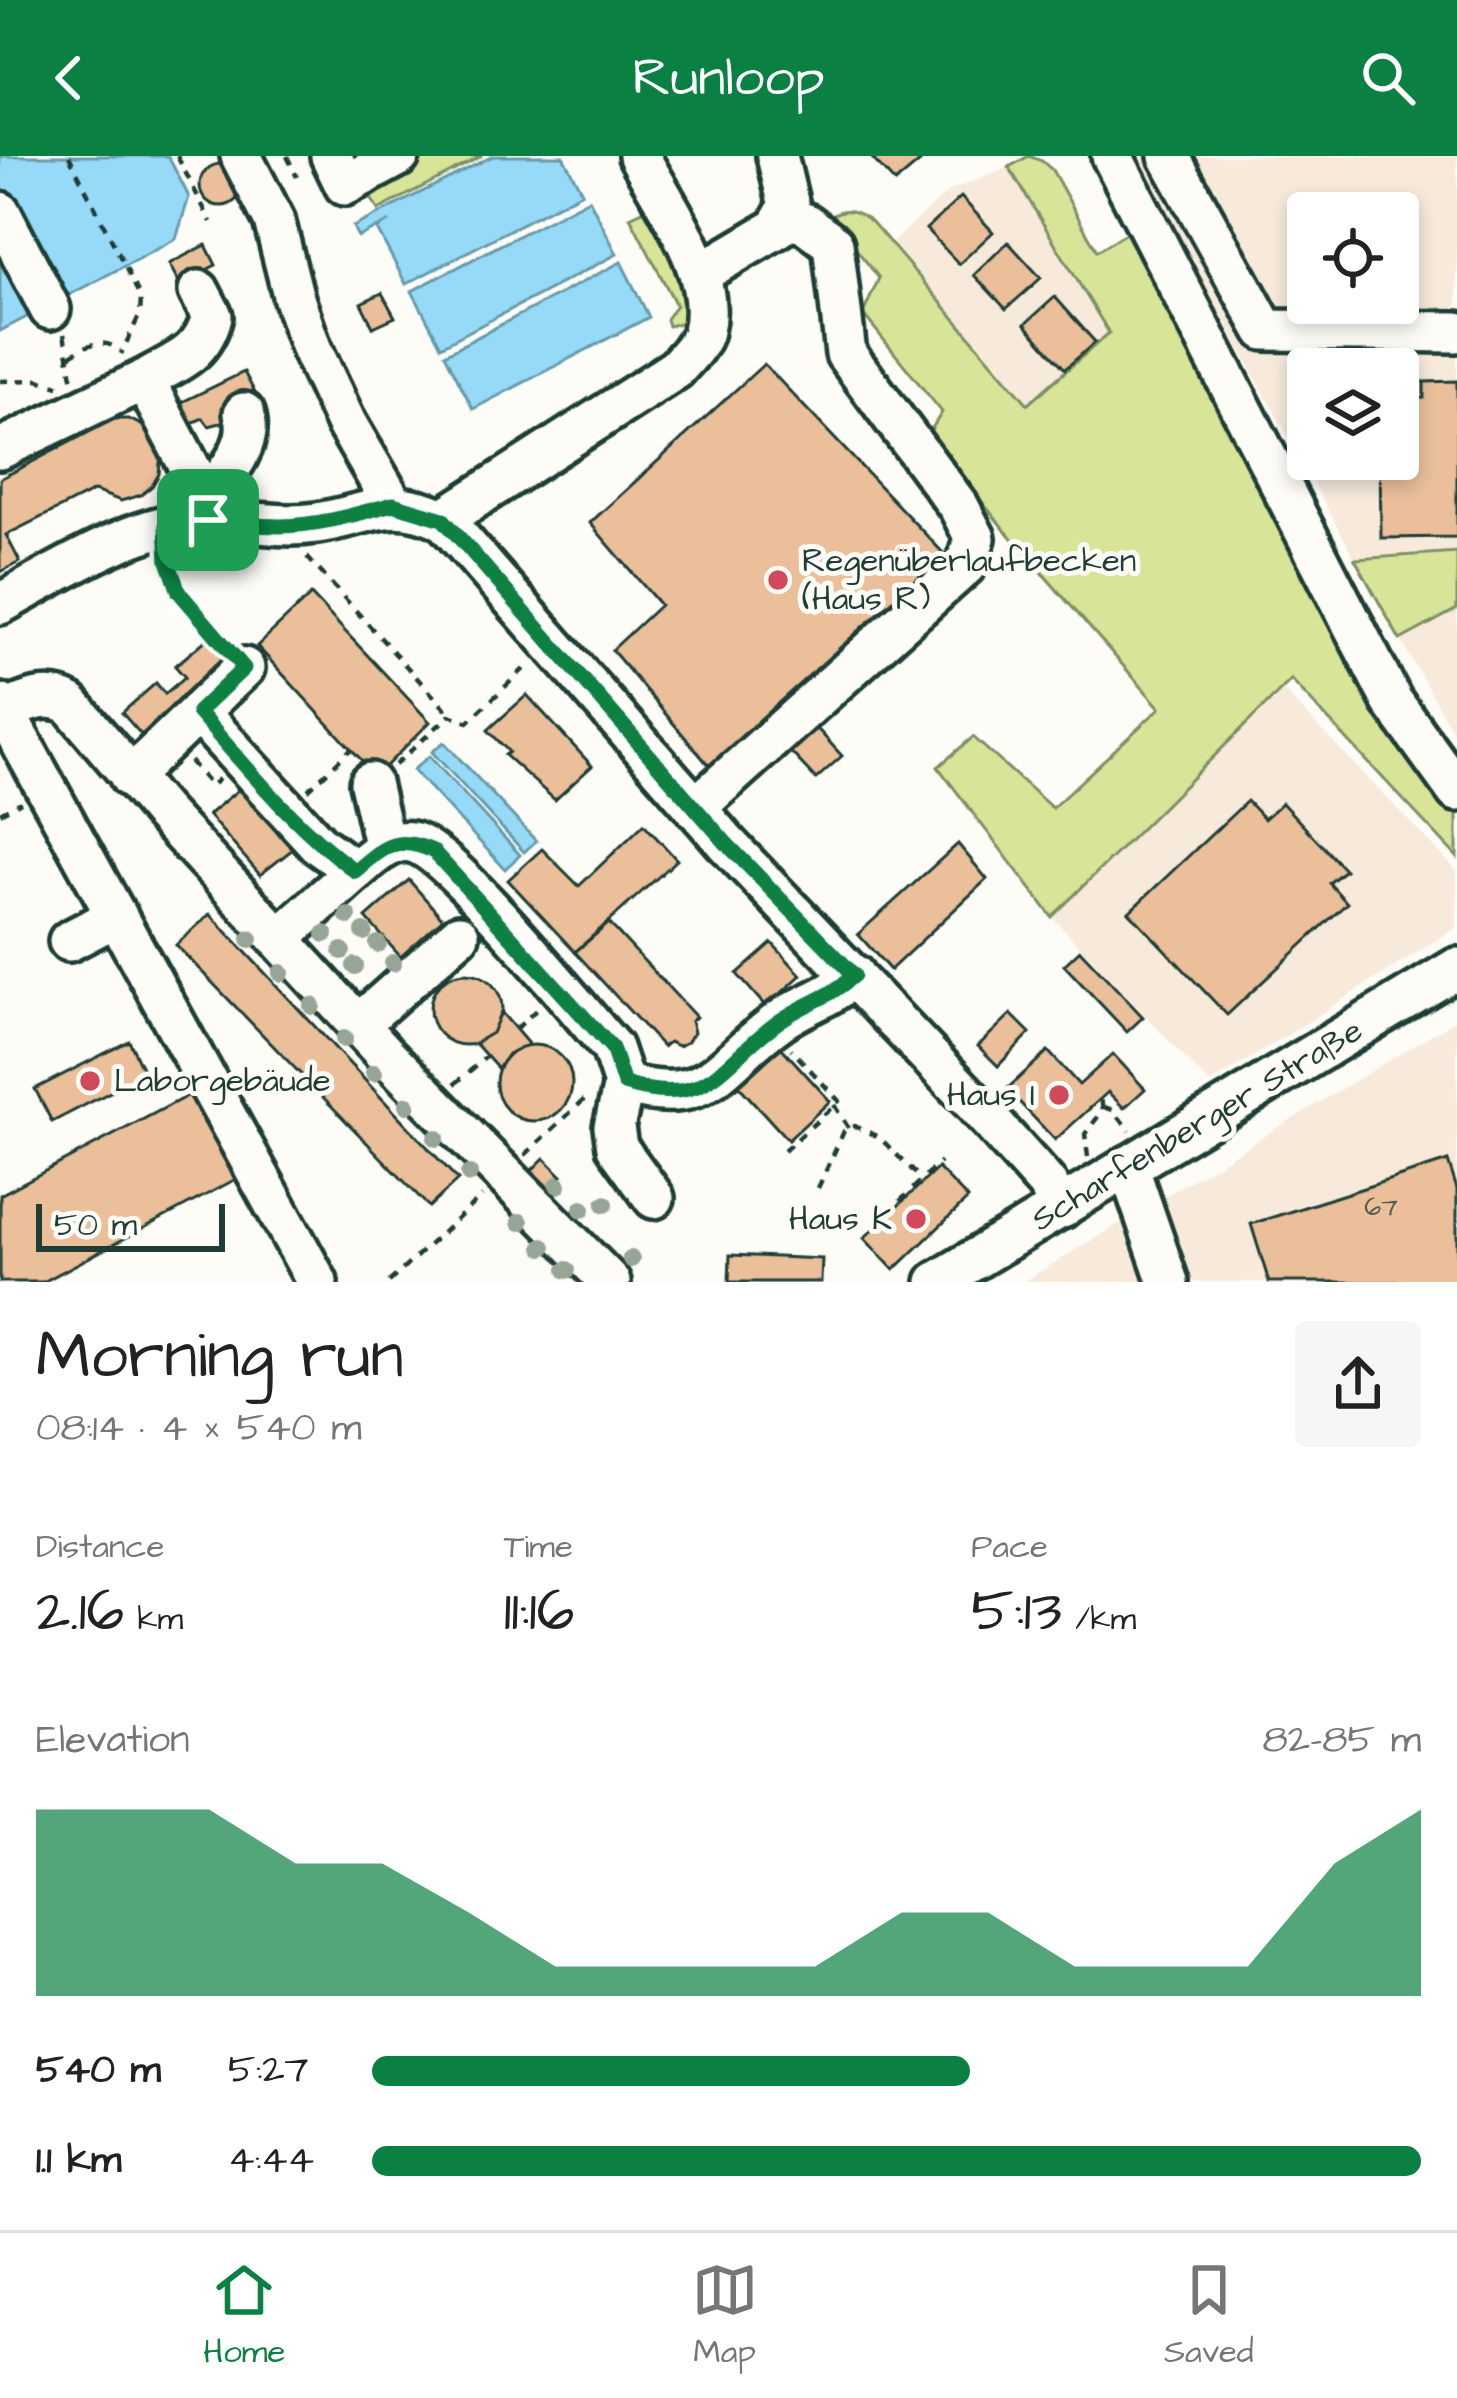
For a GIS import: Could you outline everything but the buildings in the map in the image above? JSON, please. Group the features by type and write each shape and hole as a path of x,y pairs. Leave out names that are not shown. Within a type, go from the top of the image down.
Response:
{"street":[{"path":"241,156 274,220 311,348 346,423 393,504"},
{"path":"331,156 345,185 400,156"},
{"path":"443,519 676,369 703,336 706,298 700,272 639,156"},
{"path":"700,272 778,227 789,206 777,156"},
{"path":"1112,156 1392,701 1457,791"},
{"path":"1169,156 1265,330 1457,332"},
{"path":"0,212 53,313"},
{"path":"695,808 966,565 975,538 959,507 846,355 833,244 807,224 783,217"},
{"path":"0,448 130,370 187,356 206,340 212,316 200,291"},
{"path":"130,370 207,510"},
{"path":"207,510 248,430 244,413"},
{"path":"0,604 80,561 207,510 279,526 316,524 393,504 443,519 695,808 1031,1167 1062,1208"},
{"path":"130,777 244,668"},
{"path":"317,1282 2,708 58,697 85,720 130,777 359,1024 610,1282"},
{"path":"198,712 319,845 370,860"},
{"path":"354,764 370,860"},
{"path":"281,937 396,842 412,842 433,851 612,1048 624,1084 616,1108 616,1147 654,1198"},
{"path":"69,940 117,916"},
{"path":"359,1024 459,935"},
{"name":"Scharfenberger Straße","path":"937,1282 1457,968"},
{"path":"624,1084 668,1091 691,1089 715,1079 771,1027 831,997 854,975"},
{"path":"1114,1175 1168,1282"}],"path":[{"path":"69,156 141,298 130,370"},
{"path":"177,156 211,222"},
{"path":"286,156 297,177"},
{"path":"0,381 38,380 73,392 70,356 53,313"},
{"path":"70,356 90,344 112,344"},
{"path":"166,525 168,561 179,592 244,668"},
{"path":"279,526 450,715 468,722 551,643"},
{"path":"286,811 354,764 380,779 450,715"},
{"path":"771,1027 839,1101 784,1151"},
{"path":"433,1103 487,1056"},
{"path":"1101,1098 1103,1110 1085,1134 1085,1149 1114,1175"},
{"path":"834,1105 849,1129"},
{"path":"818,1188 844,1131 855,1126 879,1137 922,1180"},
{"path":"886,1214 940,1162"}],"shaded area":[{"path":"1134,156 1457,156 1457,739 1312,480 1419,480 1419,348 1287,348 1287,435"},
{"path":"1009,167 1109,333 1028,404 892,242 949,191"},
{"path":"1282,689 1457,871 1457,927 1210,1084 1052,917"},
{"path":"1457,1019 1457,1282 1023,1282"}],"green space":[{"path":"414,156 482,156 378,210 367,191"},
{"path":"1029,156 1052,170 1097,251 1129,231 1457,810 1457,857 1291,680 1052,917 938,767 973,737 1052,808 1160,708 928,435 942,412 863,314 879,278 830,216 852,211 872,222 1028,404 1109,333 1009,167"},
{"path":"649,208 694,302 682,323 668,326 666,319 676,305 630,217"},
{"path":"1457,552 1457,609 1400,640 1355,559"}],"water":[{"path":"0,156 168,156 189,197 176,239 0,331"},
{"path":"493,156 563,156 582,192 406,284 377,229 390,221 358,237 353,227"},
{"path":"589,199 617,254 441,346 412,291"},
{"path":"621,262 649,317 473,409 445,354"},
{"path":"444,742 536,841 524,852 432,752"},
{"path":"429,756 520,855 505,869 413,770"}],"place":[{"name":"Regenüberlaufbecken (Haus R)","path":"778,580"},
{"name":"Laborgebäude","path":"90,1081"},
{"name":"Haus I","path":"1059,1095"},
{"name":"Haus K","path":"916,1219"}],"route":[{"path":"393,504 443,519 726,843 854,975 831,997 771,1027 715,1079 691,1089 668,1091 624,1084 612,1048 433,851 412,842 396,842 355,871 319,845 198,712 244,668 190,609 168,561 166,525 208,520 316,524 393,504"}]}
